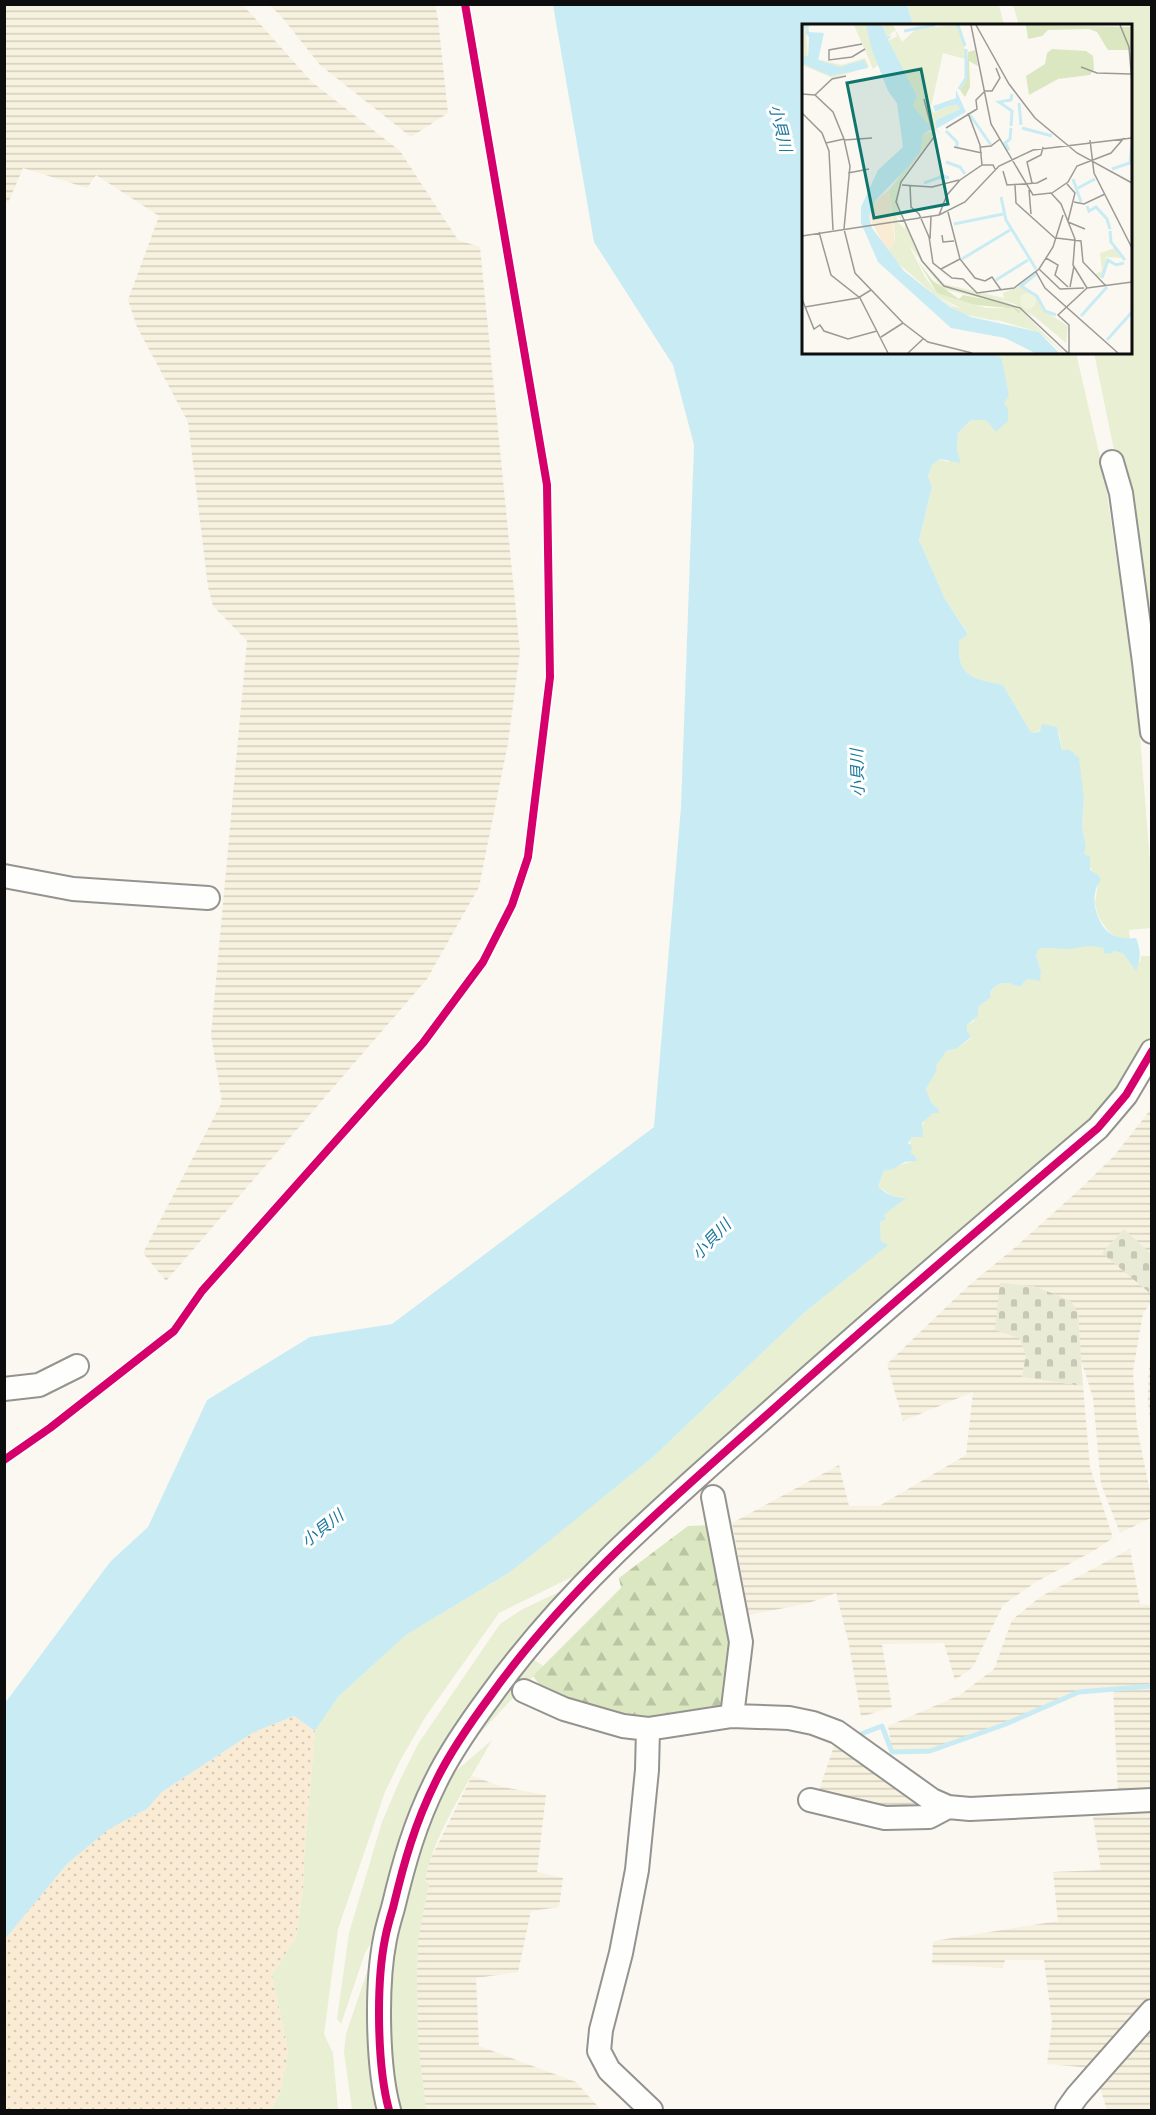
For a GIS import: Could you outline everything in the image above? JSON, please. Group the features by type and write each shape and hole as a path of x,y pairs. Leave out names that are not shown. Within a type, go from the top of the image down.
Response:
{"street":[{"path":"1112,462 1121,493 1152,732"},
{"path":"4,876 73,889 208,898"},
{"path":"389,2110 382,2064 379,1997 384,1940 404,1860 422,1811 442,1770 520,1654 571,1595 622,1544 879,1315 1098,1128 1126,1095 1152,1051"},
{"path":"4,1389 39,1385 77,1366"},
{"path":"712,1497 741,1642 732,1716"},
{"path":"524,1691 564,1708 624,1726 648,1729 732,1716 789,1718 825,1726 837,1732 913,1789 948,1807 970,1809 1152,1800"},
{"path":"648,1729 637,1870 621,1953 599,2041 602,2060 609,2070 651,2110"},
{"path":"810,1800 885,1818 929,1817 948,1807"},
{"path":"1067,2110 1152,2011"}],"shaded area":[{"path":"4,5 243,5 312,82 400,151 458,240 480,247 520,652 508,743 479,887 427,979 166,1281 143,1253 222,1102 211,1035 247,641 213,606 208,587 188,422 137,327 128,300 159,216 96,175 87,188 23,168 8,203 5,201"},
{"path":"269,5 435,5 448,113 411,137 320,65 281,16"},
{"path":"1151,1109 1151,1254 1124,1229 1103,1252 1151,1294 1151,1303 1143,1313 1133,1371 1137,1428 1151,1497 1151,1518 1120,1533 1101,1484 1093,1398 1081,1360 1078,1313 1019,1338 1026,1355 1022,1377 1083,1386 1090,1467 1113,1538 1036,1582 1003,1605 973,1667 955,1680 944,1643 882,1644 892,1707 861,1717 849,1644 836,1593 809,1603 749,1615 732,1523 839,1465 849,1506 879,1506 966,1455 973,1392 903,1421 887,1364 967,1287 1079,1190 1114,1156"},
{"path":"1152,1354 1151,1431 1148,1401"},
{"path":"1130,1549 1140,1604 1151,1605 1151,1791 1118,1793 1113,1688 1090,1690 1048,1704 927,1754 893,1754 888,1726 960,1695 994,1669 1012,1620 1040,1597"},
{"path":"839,1744 934,1809 883,1813 817,1796 834,1746"},
{"path":"472,1776 503,1787 546,1795 537,1872 563,1878 559,1907 531,1911 518,1972 476,1978 479,2046 576,2082 601,2110 426,2110 418,2041 417,1977 418,1939 429,1884 425,1881 429,1862"},
{"path":"1151,1812 1151,1995 1092,2068 1047,2064 1052,2023 1044,1960 1005,1960 1003,1968 932,1964 933,1941 1058,1921 1053,1872 1101,1870 1093,1817"},
{"path":"1151,2032 1151,2110 1107,2110 1100,2088"}],"green space":[{"path":"907,5 999,5 1004,24 913,24"},
{"path":"1013,5 1151,5 1151,629 1094,354 1132,354 1132,24 1019,24"},
{"path":"997,354 1076,354 1104,474 1137,699 1151,875 1151,928 1129,930 1130,939 1116,937 1108,931 1098,916 1095,903 1098,884 1084,854 1086,847 1082,826 1084,799 1062,750 1059,732 1041,728 1034,733 1030,731 1003,685 974,677 964,669 959,653 959,641 968,633 945,599 919,540 932,487 928,477 932,465 939,459 948,462 957,451 958,433 971,420 986,420 1004,403 1002,360"},
{"path":"1091,944 1103,948 1104,953 1110,954 1114,951 1140,962 1141,956 1151,956 1151,1034 1129,1080 1098,1115 578,1574 499,1613 426,1716 401,1759 385,1792 338,1929 324,2034 333,2053 338,2110 270,2110 280,2094 288,2051 272,1975 296,1937 303,1889 315,1731 338,1697 406,1635 507,1574 653,1457 805,1312 887,1245 881,1241 880,1222 886,1218 884,1215 905,1198 892,1196 878,1186 884,1171 912,1162 916,1157 910,1152 910,1139 922,1130 927,1118 939,1110 931,1102 926,1089 936,1072 936,1063 946,1051 956,1049 971,1038 967,1025 974,1021 978,1007 991,997 990,992 997,985 1004,983 1020,987 1027,979 1035,979 1041,971 1036,955 1039,949"},
{"path":"1124,1229 1151,1254 1151,1294 1102,1253"},
{"path":"1000,1283 1034,1286 1071,1301 1078,1313 1083,1386 1022,1377 1026,1355 1019,1338 995,1330"},
{"path":"711,1525 730,1632 733,1665 727,1710 645,1718 565,1699 544,1691 533,1676 621,1588 619,1578 688,1526"},
{"path":"567,1588 493,1680 383,1923 365,1953 341,2024 337,2019 349,1933 382,1822 418,1744 500,1624 521,1610"},
{"path":"529,1656 543,1666 450,1765"},
{"path":"492,1740 453,1809 429,1863 425,1881 429,1884 418,1939 417,1977 418,2041 426,2110 400,2110 392,2076 387,2021 395,1923 441,1784"},
{"path":"372,1957 384,2110 352,2110 344,2052 346,2034"}],"sand":[{"path":"294,1716 315,1731 303,1889 296,1937 272,1975 288,2051 280,2094 270,2110 5,2110 4,1939 67,1864 109,1828 147,1809 162,1792 254,1732"}],"water":[{"name":"小貝川","path":"553,5 907,5 913,24 802,24 802,354 998,354 1002,360 1009,396 1004,403 1008,410 1008,421 996,432 986,420 971,420 958,433 957,451 961,463 940,459 932,465 928,477 932,487 919,540 945,599 968,634 959,641 959,653 964,669 974,677 1003,685 1030,731 1034,733 1040,731 1042,724 1057,727 1062,750 1070,750 1079,758 1084,799 1082,826 1086,847 1084,854 1090,857 1090,870 1101,880 1095,892 1095,907 1103,927 1108,932 1122,938 1136,938 1140,954 1138,966 1136,971 1124,954 1114,951 1110,954 1104,953 1103,948 1098,947 1039,949 1036,955 1041,971 1040,981 1027,979 1020,987 1004,983 997,985 990,992 991,997 978,1007 978,1016 967,1025 967,1031 971,1037 956,1049 946,1051 937,1063 936,1072 926,1089 931,1102 939,1110 938,1113 933,1113 922,1123 923,1137 912,1137 908,1143 912,1146 911,1153 917,1161 905,1162 884,1171 878,1186 891,1195 906,1198 884,1215 886,1219 880,1222 881,1241 888,1245 805,1312 653,1457 507,1574 406,1635 338,1697 315,1731 294,1716 254,1732 162,1792 147,1809 109,1829 67,1864 5,1939 5,1703 110,1562 148,1527 207,1400 310,1337 392,1324 654,1127 681,807 694,445 673,365 594,242"}],"waterway":[{"path":"856,1736 882,1726 892,1752 930,1751 1006,1724 1079,1692 1152,1686"}],"cycle path":[{"path":"4,1460 50,1428 174,1331 202,1291 423,1043 483,962 512,905 528,857 550,677 547,485 465,4"},
{"path":"389,2110 382,2071 379,2025 380,1979 387,1931 406,1859 422,1812 448,1758 476,1715 553,1617 622,1546 850,1341 1098,1128 1126,1095 1152,1051"}]}
